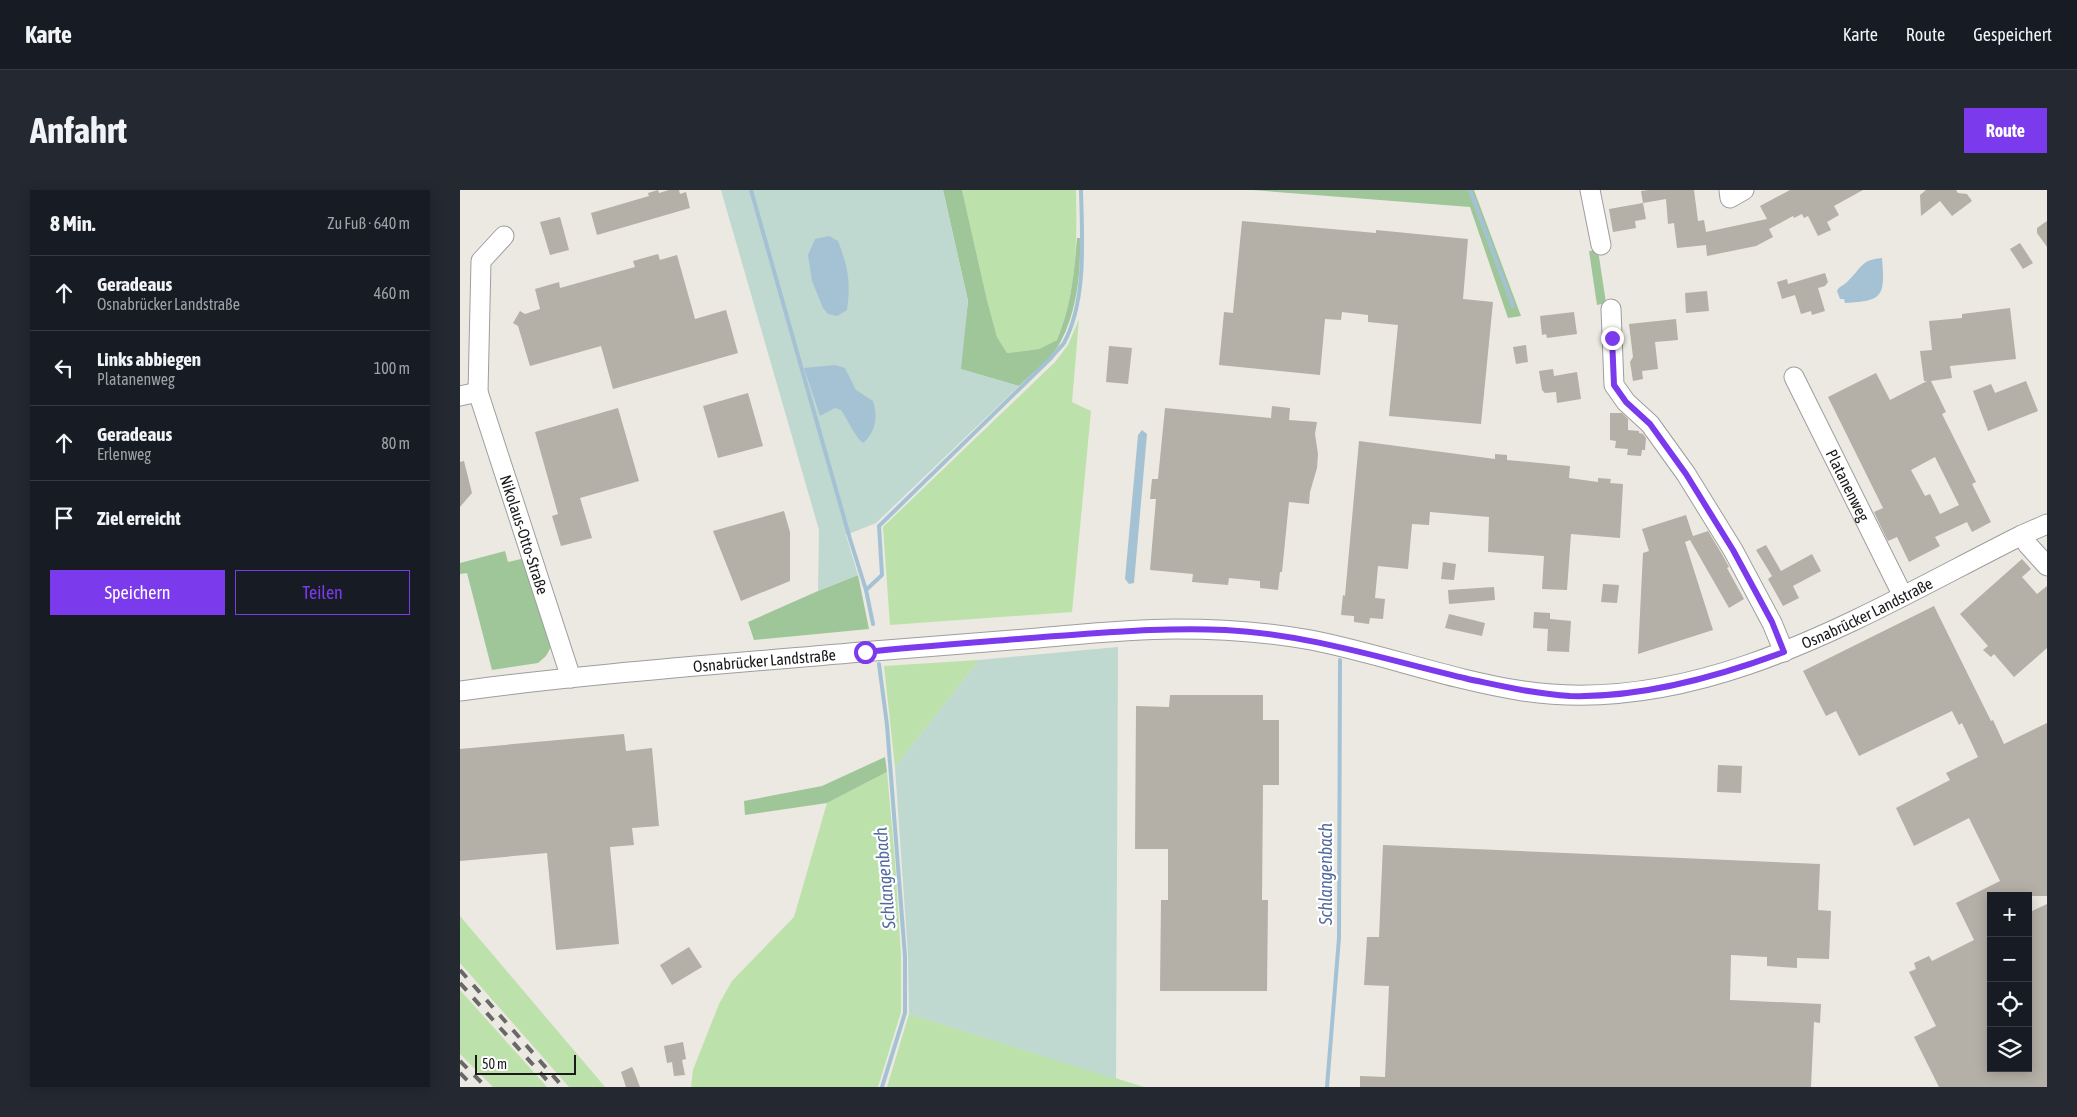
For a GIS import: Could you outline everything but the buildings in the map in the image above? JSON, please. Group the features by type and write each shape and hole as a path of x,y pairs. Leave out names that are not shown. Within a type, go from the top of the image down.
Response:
{"street":[{"path":"1590,190 1601,245"},
{"path":"1729,190 1730,198 1744,190"},
{"name":"Nikolaus-Otto-Straße","path":"504,236 482,260 478,392 571,678"},
{"path":"1611,309 1614,385 1626,402 1650,424 1686,474 1733,550 1772,622 1784,652"},
{"name":"Platanenweg","path":"1794,377 1902,596"},
{"path":"460,396 478,392"},
{"name":"Osnabrücker Landstraße","path":"460,691 571,678 1117,631 1226,630 1308,639 1410,666 1521,691 1570,696 1617,694 1674,685 1718,674 1784,652 1849,623 2047,524"},
{"path":"2022,535 2028,545 2047,566"}],"green space":[{"path":"943,190 962,190 997,337 1007,353 1039,349 1057,340 1069,303 1077,238 1080,238 1077,291 1071,317 1061,341 1053,353 1019,386 960,369 968,301"},
{"path":"962,190 1076,190 1076,248 1072,285 1069,303 1057,340 1039,349 1007,353 997,337"},
{"path":"1252,190 1474,190 1521,316 1508,318 1470,207"},
{"path":"1598,250 1606,303 1597,305 1589,251"},
{"path":"1079,319 1072,402 1091,411 1072,612 890,625 883,527 1055,362 1068,345"},
{"path":"505,551 508,562 521,559 528,566 551,647 546,656 538,663 492,670 467,573 460,574 460,563"},
{"path":"858,575 869,629 754,640 748,622"},
{"path":"979,660 895,767 884,666"},
{"path":"885,757 887,772 827,803 745,815 744,801 822,786"},
{"path":"887,772 901,956 901,1012 878,1087 691,1087 693,1070 719,1004 732,981 794,917 827,803"},
{"path":"460,916 605,1087 569,1087 460,963"},
{"path":"460,990 547,1087 493,1087 460,1054"},
{"path":"909,1014 1144,1087 887,1087"}],"shaded area":[{"path":"721,190 943,190 968,301 961,369 1019,386 876,523 846,535 858,575 818,591 819,530"},
{"path":"829,236 838,241 848,275 847,310 837,316 828,314 823,308 812,281 808,255 815,239"},
{"path":"1882,258 1882,288 1875,298 1845,303 1844,299 1840,299 1838,289 1847,283 1862,265"},
{"path":"835,365 845,368 856,390 873,401 875,424 871,434 863,443 854,433 841,410 835,408 820,416 804,368"},
{"path":"1142,430 1147,434 1134,583 1129,584 1125,579 1138,435"},
{"path":"1118,647 1116,1079 909,1014 908,955 895,767 979,660"}],"waterway":[{"path":"751,190 866,590 873,624"},
{"path":"866,590 882,575 879,526 1051,358 1064,343 1071,326 1080,288 1082,268 1081,190"},
{"path":"1470,190 1513,306"},
{"name":"Schlangenbach","path":"1327,1087 1339,938 1340,660"},
{"name":"Schlangenbach","path":"879,664 887,725 905,956 905,1013 882,1087"}],"railway":[{"path":"460,970 563,1087"},
{"path":"460,983 553,1087"},
{"path":"460,1061 486,1087"},
{"path":"460,1073 474,1087"}],"route":[{"path":"865,652 1117,631 1169,629 1226,630 1308,639 1410,666 1521,691 1570,696 1622,693 1674,685 1752,664 1784,652 1772,622 1733,550 1686,474 1650,424 1626,402 1614,385 1612,338"}]}
